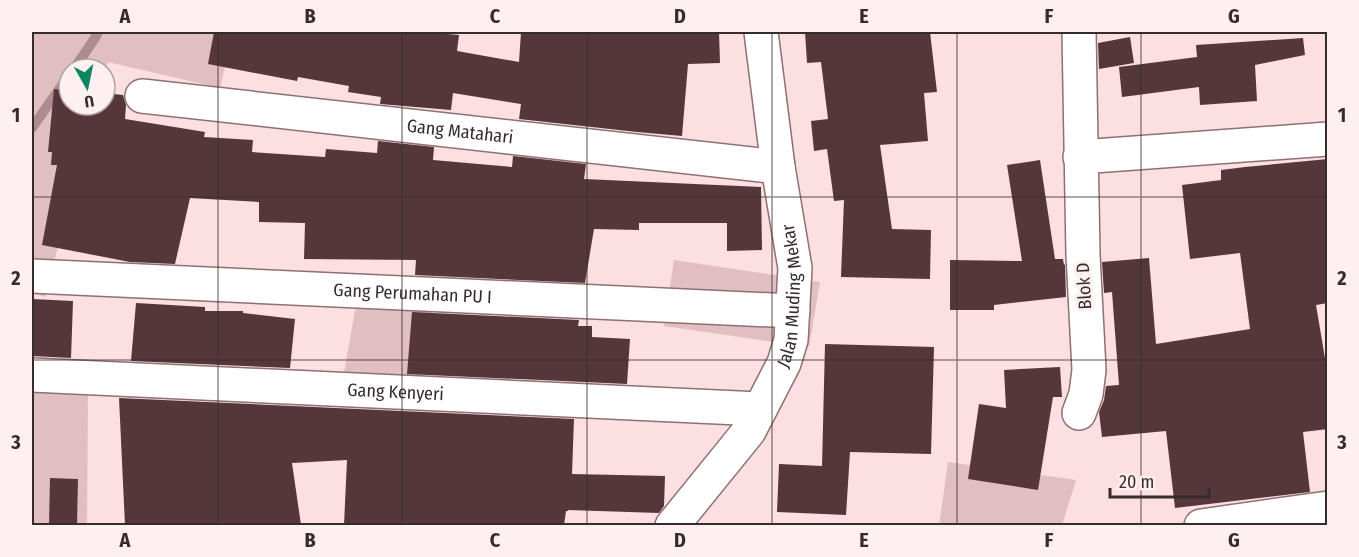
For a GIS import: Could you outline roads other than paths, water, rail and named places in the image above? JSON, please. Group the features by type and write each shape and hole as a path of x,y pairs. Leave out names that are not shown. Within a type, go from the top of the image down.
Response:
{"street":[{"name":"Jalan Muding Mekar","path":"672,525 749,431 784,363 791,340 795,268 778,167 761,32"},
{"name":"Blok D","path":"1079,32 1080,157 1089,370 1086,394 1079,413"},
{"name":"Gang Matahari","path":"142,96 778,167"},
{"path":"1080,157 1328,139"},
{"name":"Gang Perumahan PU I","path":"32,276 793,311"},
{"name":"Gang Kenyeri","path":"32,375 760,409"},
{"path":"1201,525 1328,508"}],"waterway":[{"path":"82,57 98,32"},
{"path":"32,128 57,92"}]}
